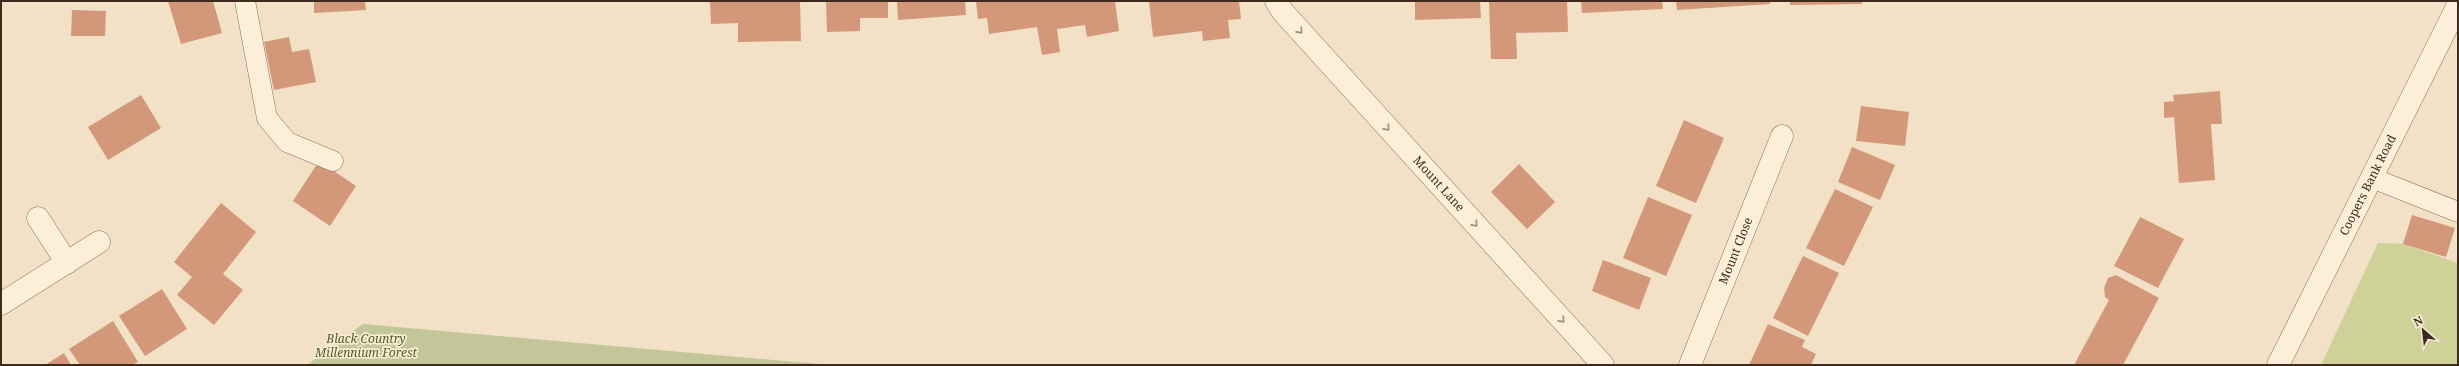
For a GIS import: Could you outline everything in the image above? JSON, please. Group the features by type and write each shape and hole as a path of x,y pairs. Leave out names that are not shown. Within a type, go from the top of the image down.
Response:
{"street":[{"name":"Mount Lane","path":"1276,1 1283,12 1603,365"},
{"name":"Coopers Bank Road","path":"2278,365 2458,6"},
{"name":"Mount Close","path":"1690,365 1782,136"},
{"path":"38,218 68,263"},
{"path":"1,304 99,242"}],"lane":[{"path":"245,1 267,118 287,142 333,161"},
{"path":"2372,178 2458,212"}],"green space":[{"path":"2378,243 2403,244 2458,263 2458,365 2321,365"},
{"name":"Black Country Millennium Forest","path":"363,324 831,365 307,365"}],"building":[{"path":"168,1 213,1 222,33 181,44"},
{"path":"314,1 365,1 366,10 314,13"},
{"path":"710,1 800,1 801,41 738,42 738,23 711,24"},
{"path":"826,1 888,1 888,18 860,18 860,31 827,32"},
{"path":"897,1 965,1 966,15 898,20"},
{"path":"976,1 1115,1 1119,31 1087,37 1085,25 1057,29 1060,52 1042,55 1037,27 989,34 987,18 978,19"},
{"path":"1149,1 1239,1 1241,19 1228,20 1230,38 1203,41 1202,31 1153,37"},
{"path":"1415,1 1480,1 1481,18 1415,20"},
{"path":"1489,1 1567,1 1568,32 1516,33 1517,59 1491,59"},
{"path":"1581,1 1662,1 1663,9 1582,13"},
{"path":"1676,1 1770,1 1770,4 1677,10"},
{"path":"1790,1 1862,1 1862,4 1790,5"},
{"path":"72,10 106,11 105,36 71,36"},
{"path":"289,37 292,52 309,49 316,82 274,90 264,42"},
{"path":"2220,91 2222,124 2211,124 2215,180 2179,183 2174,117 2164,118 2164,102 2174,101 2173,95"},
{"path":"141,95 161,128 108,160 88,127"},
{"path":"1861,106 1909,112 1905,146 1856,141"},
{"path":"1684,120 1724,138 1696,203 1656,186"},
{"path":"1852,147 1895,165 1880,200 1838,182"},
{"path":"319,161 356,186 330,226 293,201"},
{"path":"1519,164 1555,202 1527,229 1491,192"},
{"path":"1835,189 1873,207 1844,266 1806,248"},
{"path":"1648,197 1692,215 1666,276 1623,258"},
{"path":"221,203 256,232 223,274 243,290 214,325 177,295 192,277 174,262"},
{"path":"2412,215 2455,228 2446,257 2403,244"},
{"path":"2140,217 2184,239 2158,288 2114,266"},
{"path":"1803,256 1839,273 1808,336 1773,318"},
{"path":"1603,260 1651,278 1639,310 1592,291"},
{"path":"2116,275 2159,298 2123,365 2074,365 2109,300 2105,297 2104,288 2108,278"},
{"path":"162,289 187,329 145,356 119,316"},
{"path":"113,321 138,362 132,365 80,365 69,349"},
{"path":"1768,324 1805,340 1802,347 1816,354 1811,365 1749,365"},
{"path":"64,353 71,365 45,365"}]}
